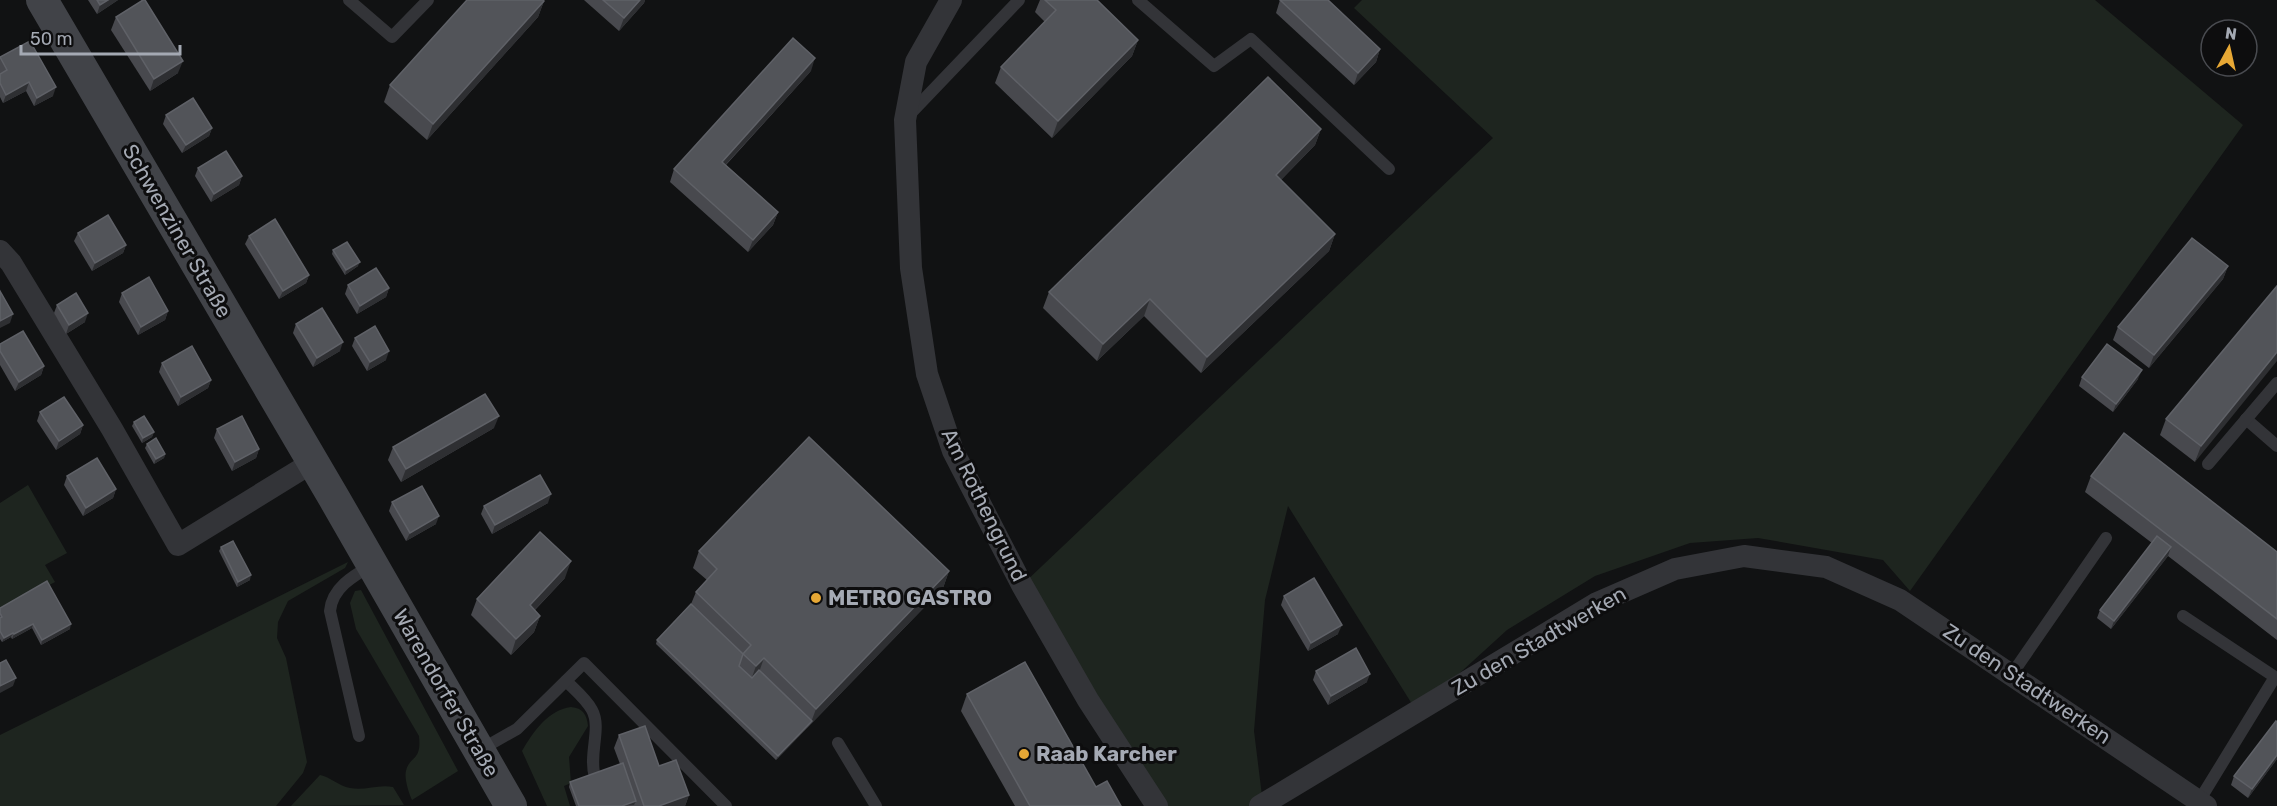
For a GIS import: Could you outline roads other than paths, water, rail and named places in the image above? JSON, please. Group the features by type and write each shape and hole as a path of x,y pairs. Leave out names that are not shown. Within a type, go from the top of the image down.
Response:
{"main road":[{"name":"Schwenziner Straße","path":"42,0 376,572"},
{"name":"Warendorfer Straße","path":"376,572 511,806"}],"street":[{"name":"Am Rothengrund","path":"951,0 916,62 905,120 911,268 927,374 953,451 1022,585 1072,672 1157,806"},
{"path":"0,251 11,263 112,429 178,545 313,462"},
{"name":"Zu den Stadtwerken","path":"1260,806 1596,603 1675,569 1744,556 1826,567 1900,600 2203,804"}],"lane":[{"path":"349,0 392,37 428,0"},
{"path":"905,120 1019,0"},
{"path":"1138,0 1214,66 1251,39 1389,169"},
{"path":"2208,464 2277,382"},
{"path":"2246,419 2277,446"},
{"path":"2012,674 2106,538"},
{"path":"359,736 330,612 331,603 340,588 358,573 376,572"},
{"path":"2183,616 2275,677 2203,804"},
{"path":"480,750 517,729 584,663 726,806"},
{"path":"566,681 593,711 595,732 591,761 596,777"},
{"path":"838,743 876,806"}],"place":[{"name":"METRO GASTRO","path":"816,598"},
{"name":"Raab Karcher","path":"1024,754"}]}
